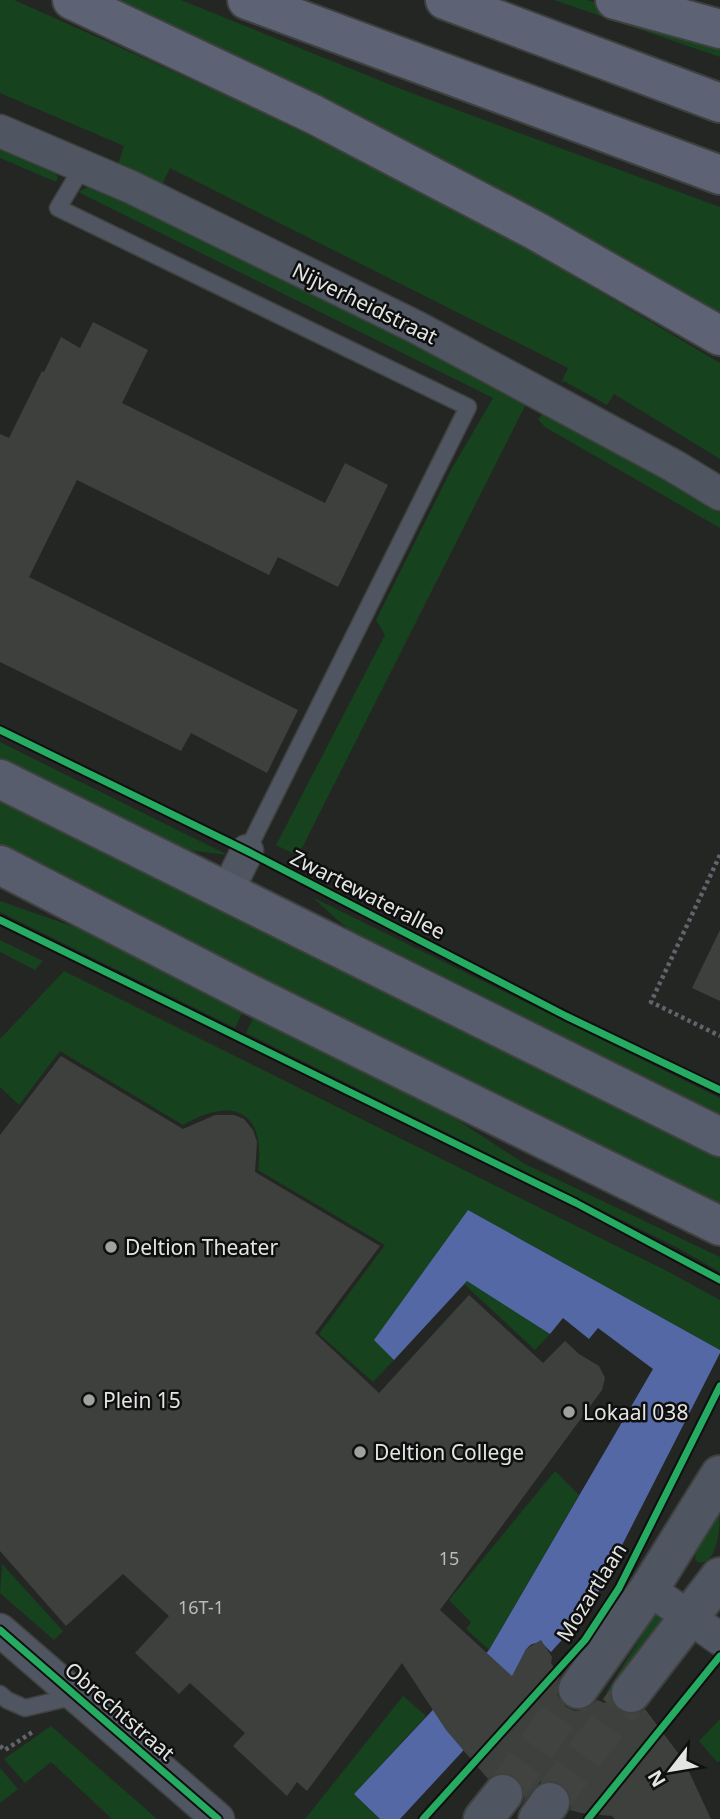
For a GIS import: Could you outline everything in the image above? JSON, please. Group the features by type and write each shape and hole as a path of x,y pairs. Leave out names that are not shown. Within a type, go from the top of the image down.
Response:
{"highway":[{"path":"72,0 313,114 536,231 720,336"},
{"path":"247,0 720,175"},
{"path":"444,0 720,103"},
{"path":"615,0 720,29"}],"main road":[{"path":"0,779 720,1137"},
{"path":"0,865 252,995 720,1226"}],"street":[{"name":"Nijverheidstraat","path":"0,131 131,187 416,327 674,466 720,494"},
{"path":"227,892 247,851"},
{"name":"Mozartlaan","path":"578,1689 649,1589 720,1475"},
{"path":"631,1693 705,1628 720,1577"},
{"path":"649,1589 705,1628"},
{"name":"Obrechtstraat","path":"0,1630 213,1818"}],"lane":[{"path":"83,166 58,208 468,407 247,851"},
{"path":"0,1694 25,1708 76,1696"}],"path":[{"path":"720,855 651,1002 720,1036"},
{"path":"0,1746 5,1750 35,1730"}],"green space":[{"path":"0,0 14,0 112,44 403,182 523,247 720,363 720,459 614,394 607,405 564,381 561,383 568,368 170,168 161,187 117,167 124,146 0,93"},
{"path":"105,0 181,0 406,91 720,207 720,321"},
{"path":"554,0 587,0 720,37 720,57"},
{"path":"0,143 51,164 58,178 56,182 0,158"},
{"path":"101,186 312,285 526,404 298,856 276,845 385,635 376,620 451,470 493,398 78,192 88,187 99,191"},
{"path":"545,412 720,510 720,528 545,427 538,419"},
{"path":"0,742 228,855 164,847 0,765"},
{"path":"0,801 720,1157 720,1206 0,852"},
{"path":"312,897 720,1098 720,1121 368,947"},
{"path":"0,901 86,931 244,1009 235,1028 0,912"},
{"path":"0,940 43,961 35,970 0,952"},
{"path":"64,971 669,1272 720,1300 720,1350 468,1210 375,1340 394,1360 373,1382 319,1334 385,1245 258,1170 257,1134 251,1122 242,1114 217,1111 183,1125 60,1051 19,1105 0,1087 0,1039"},
{"path":"255,1014 439,1108 525,1164 720,1257 720,1272 676,1247 246,1033"},
{"path":"467,1281 550,1334 535,1350 464,1284"},
{"path":"555,1471 579,1495 489,1650 466,1629 471,1622 449,1600"},
{"path":"720,1503 715,1548 707,1561 700,1563 695,1560 697,1545"},
{"path":"2,1564 63,1631 54,1640 0,1593"},
{"path":"655,1612 669,1618 614,1697 606,1693 643,1634 640,1631 605,1686 601,1684 591,1700 586,1702 581,1698 636,1621"},
{"path":"403,1696 426,1716 354,1794 380,1819 305,1819"},
{"path":"720,1719 720,1761 717,1762 699,1741"},
{"path":"51,1726 157,1819 112,1819 51,1762 25,1783 4,1759"},
{"path":"0,1768 18,1789 0,1803"}],"water":[{"path":"468,1210 720,1350 720,1353 589,1610 551,1652 542,1643 532,1644 527,1648 523,1657 536,1672 400,1819 380,1819 354,1794 489,1650 653,1369 598,1328 589,1339 563,1318 550,1334 467,1281 394,1360 374,1340"}],"building":[{"path":"93,322 148,350 122,403 325,503 345,463 388,485 338,587 278,557 269,575 77,480 29,577 298,710 267,773 191,733 181,751 0,662 0,434 9,438 61,337 80,348"},
{"path":"720,930 720,1001 692,988"},
{"path":"61,1056 183,1129 215,1115 234,1115 244,1119 253,1130 257,1142 255,1172 380,1246 315,1333 379,1393 469,1295 543,1363 565,1341 579,1354 599,1366 605,1378 602,1390 440,1610 512,1676 526,1649 541,1640 560,1677 556,1688 558,1697 566,1707 575,1711 586,1709 597,1700 605,1703 610,1695 617,1710 627,1715 645,1709 684,1761 711,1819 615,1819 612,1816 581,1813 570,1810 570,1792 562,1784 551,1780 540,1782 522,1804 525,1797 524,1787 517,1777 506,1772 496,1773 488,1779 446,1730 402,1663 307,1791 297,1782 287,1796 233,1746 245,1733 190,1683 179,1694 135,1653 169,1616 123,1574 66,1626 0,1551 0,1135"}],"tunnel":[{"path":"503,1794 578,1689"},
{"path":"550,1802 631,1693"}],"cycle path":[{"name":"Zwartewaterallee","path":"0,730 247,851 566,1016 720,1090"},
{"path":"0,920 576,1203 720,1280"},
{"path":"423,1819 585,1640 619,1588 720,1386"},
{"path":"0,1630 218,1819"},
{"path":"588,1819 720,1656"}],"place":[{"name":"Deltion Theater","path":"111,1247"},
{"name":"Plein 15","path":"89,1400"},
{"name":"Lokaal 038","path":"569,1412"},
{"name":"Deltion College","path":"360,1452"}]}
